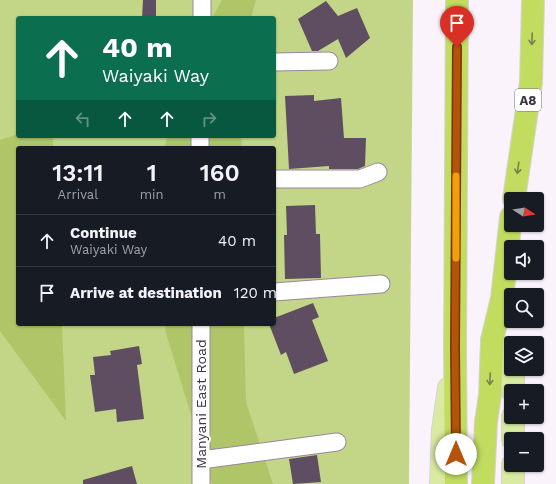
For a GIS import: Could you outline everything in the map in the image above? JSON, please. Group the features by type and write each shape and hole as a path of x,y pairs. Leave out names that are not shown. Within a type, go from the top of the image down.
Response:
{"highway":[{"path":"456,484 455,347 457,0"},
{"name":"A8","path":"515,192 531,82 534,0"},
{"path":"483,484 486,422 490,396 492,340 502,298 509,232"}],"main road":[{"path":"492,340 513,375 513,384"},
{"path":"441,484 443,430 455,347"},
{"path":"513,472 513,484"}],"street":[{"path":"202,0 202,16"},
{"path":"276,62 329,61"},
{"path":"276,179 360,179 378,172"},
{"path":"276,292 381,284"},
{"name":"Manyani East Road","path":"201,326 201,484"},
{"path":"201,460 337,442"}],"green space":[{"path":"0,0 413,0 409,484 0,484"},
{"path":"222,0 256,0 252,16 213,16"},
{"path":"16,135 16,138 53,138 53,146 16,146 16,326 62,326 66,421 0,331 0,140"},
{"path":"167,138 241,138 242,146 165,146"},
{"path":"165,326 244,326 246,402 273,484 212,484 166,333"}],"building":[{"path":"143,0 156,0 156,16 142,16"},
{"path":"326,1 338,16 357,8 370,38 346,58 338,39 318,51 312,51 298,19"},
{"path":"314,95 314,101 341,98 344,138 366,138 365,166 358,169 329,169 329,166 289,169 285,96"},
{"path":"315,205 316,234 320,234 321,278 285,279 284,235 287,235 286,206"},
{"path":"313,303 319,317 312,320 328,361 294,374 286,352 281,355 270,326 276,326 276,317"},
{"path":"139,346 142,364 137,365 144,419 117,422 116,409 95,412 90,375 95,375 93,357 111,355 110,351"},
{"path":"317,455 321,482 293,484 289,459"},
{"path":"132,466 137,484 83,484 83,480"}],"slow traffic":[{"path":"456,176 456,258"}],"route":[{"path":"456,454 455,347 457,47"}]}
